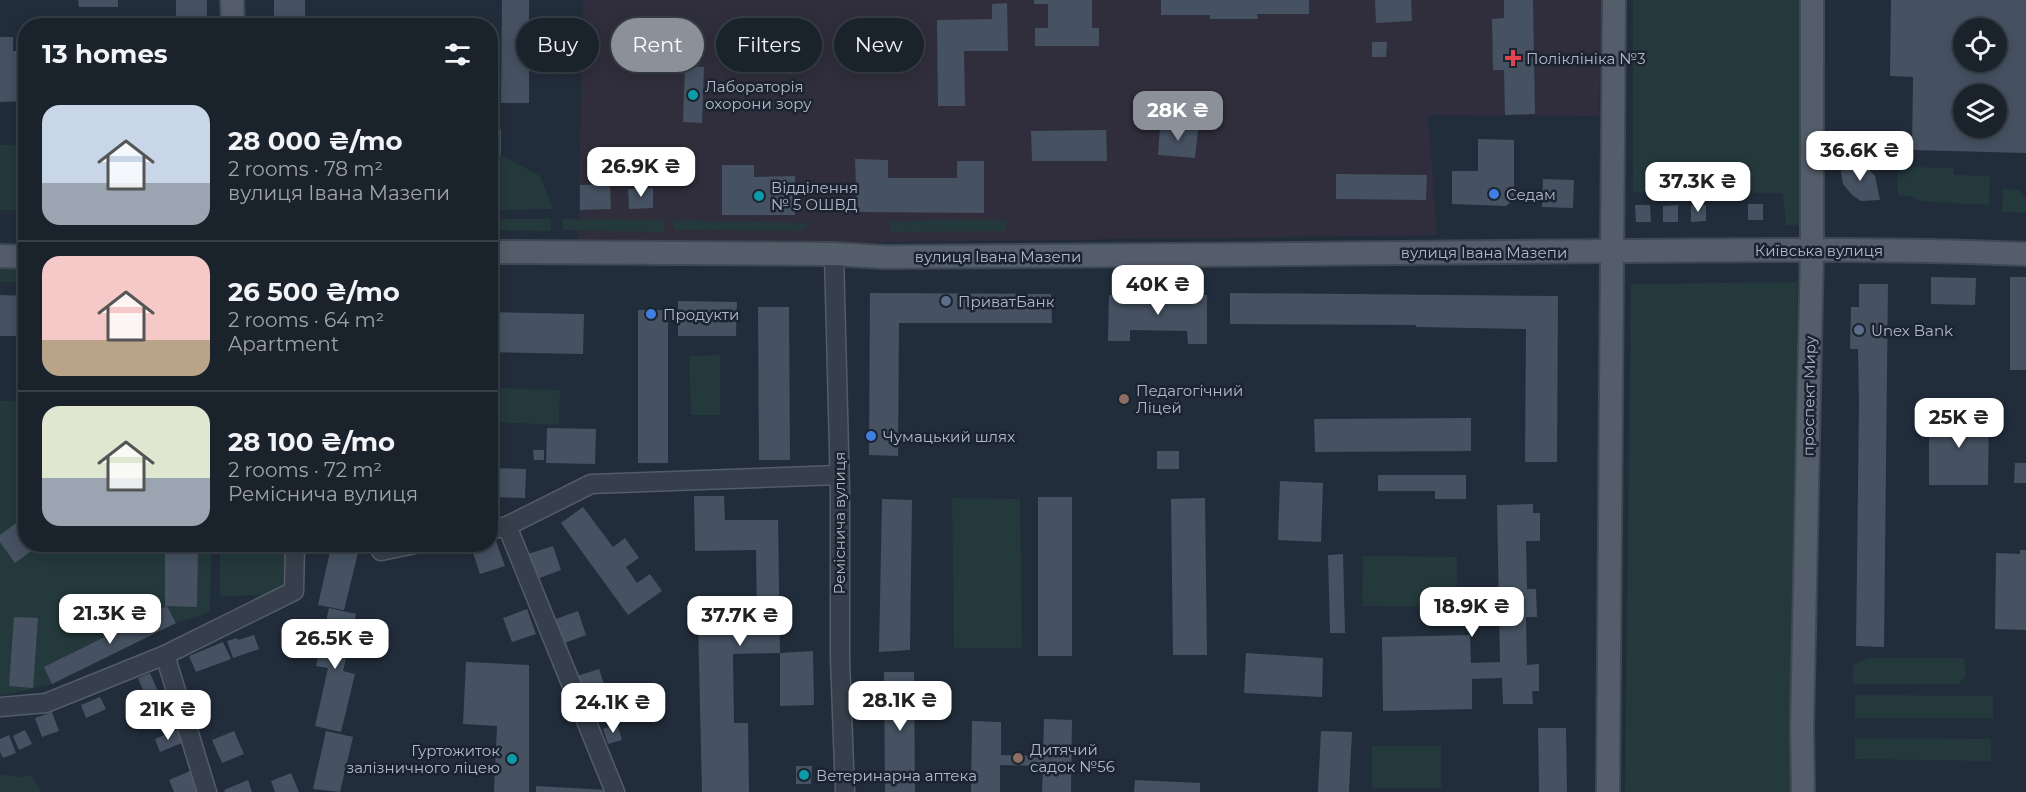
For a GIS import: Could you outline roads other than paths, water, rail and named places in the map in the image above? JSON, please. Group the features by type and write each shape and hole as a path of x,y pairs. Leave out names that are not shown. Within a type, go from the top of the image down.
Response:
{"main road":[{"path":"232,0 233,18"},
{"path":"1608,792 1614,0"},
{"name":"проспект Миру","path":"1803,792 1802,727 1812,249 1812,0"},
{"name":"Київська вулиця","path":"1613,251 1812,249 2026,254"},
{"name":"вулиця Івана Мазепи","path":"498,252 834,254 885,257 1613,251"},
{"path":"0,256 18,257"}],"street":[{"name":"Реміснича вулиця","path":"834,254 840,659 845,792"},
{"path":"615,792 499,528 591,484 839,476"},
{"path":"0,707 46,703 165,655 294,591 295,552"},
{"path":"165,655 207,792"}],"place":[{"name":"Поліклініка №3","path":"1513,58"},
{"name":"Лабораторія охорони зору","path":"693,95"},
{"name":"Седам","path":"1494,194"},
{"name":"Відділення № 5 ОШВД","path":"759,196"},
{"name":"ПриватБанк","path":"946,301"},
{"name":"Продукти","path":"651,314"},
{"name":"Unex Bank","path":"1859,330"},
{"name":"Педагогічний Ліцей","path":"1124,399"},
{"name":"Чумацький шлях","path":"871,436"},
{"name":"Дитячий садок №56","path":"1018,758"},
{"name":"Гуртожиток залізничного ліцею","path":"512,759"},
{"name":"Ветеринарна аптека","path":"804,775"}]}
